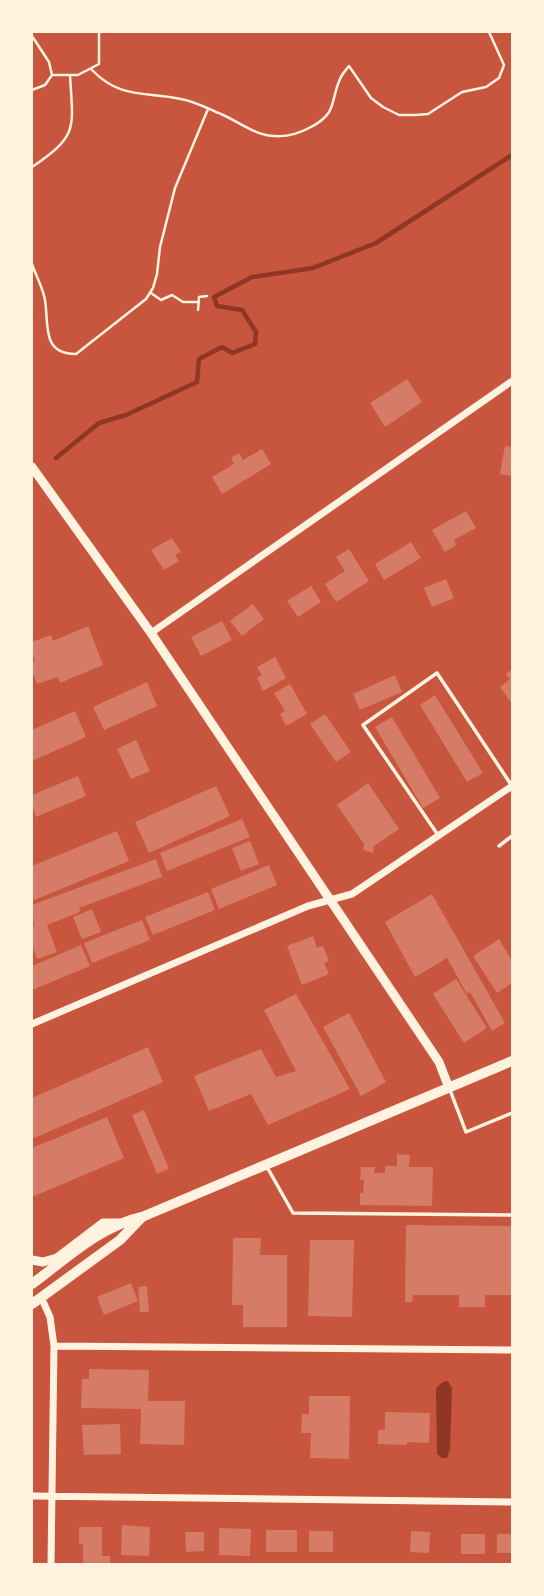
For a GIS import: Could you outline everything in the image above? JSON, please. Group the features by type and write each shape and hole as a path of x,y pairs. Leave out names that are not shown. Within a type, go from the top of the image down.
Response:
{"main road":[{"path":"32,1284 106,1230 513,1061"},
{"path":"36,1301 120,1240 142,1217"}],"street":[{"path":"151,633 513,381"},
{"path":"32,469 151,633 439,1062 449,1088"},
{"path":"32,1024 308,906 352,894 510,787"},
{"path":"32,1260 43,1262 57,1258 103,1223 122,1223"},
{"path":"36,1301 50,1317 54,1346 51,1564"},
{"path":"54,1346 513,1350"},
{"path":"32,1496 513,1502"}],"lane":[{"path":"438,836 363,725 436,673 510,787 513,798"},
{"path":"499,846 513,836"},
{"path":"449,1088 466,1132 513,1113"},
{"path":"266,1165 293,1213 513,1215"}],"path":[{"path":"52,75 78,75 99,64 99,32"},
{"path":"92,71 114,88 137,95 182,99 262,133 273,136 293,135 313,126 328,115 335,103 340,78 349,66 371,98 400,115 428,114 461,92 486,87 499,78 503,65 489,32"},
{"path":"32,36 49,62 52,75 45,85 32,90"},
{"path":"32,167 56,150 72,130 70,75"},
{"path":"32,264 45,298 49,339 54,347 65,354 76,354 146,299 151,293 157,274 160,247 176,188 208,108"},
{"path":"151,293 162,300 172,295 183,302 199,302"},
{"path":"198,310 199,297 207,296"}],"shaded area":[{"path":"448,1381 452,1388 450,1449 447,1458 442,1458 437,1454 436,1388"}],"building":[{"path":"407,379 422,402 385,427 370,403"},
{"path":"505,446 512,447 512,476 500,474"},
{"path":"262,449 271,464 222,494 212,477 234,464 231,458 239,453 243,460"},
{"path":"466,511 476,528 454,540 456,545 445,552 432,530"},
{"path":"172,538 181,552 175,555 179,561 164,570 151,550"},
{"path":"411,542 421,558 384,580 375,564"},
{"path":"349,549 369,581 336,602 325,584 345,571 336,557"},
{"path":"446,579 454,598 432,607 424,588"},
{"path":"311,586 321,602 298,617 287,601"},
{"path":"253,604 264,619 242,636 230,621"},
{"path":"222,621 232,640 201,656 191,637"},
{"path":"88,626 103,665 60,683 58,677 37,684 32,671 32,662 35,661 32,642 51,635 53,641"},
{"path":"275,657 286,678 263,691 257,678 262,675 257,667"},
{"path":"512,669 512,704 500,687 510,679 506,674"},
{"path":"395,675 402,692 360,710 353,694"},
{"path":"147,682 157,706 104,730 93,707"},
{"path":"290,684 307,714 286,726 280,714 285,711 274,693"},
{"path":"435,695 483,773 467,782 420,705"},
{"path":"75,711 86,737 32,761 32,730"},
{"path":"325,714 351,752 336,762 310,724"},
{"path":"392,717 440,798 423,808 375,727"},
{"path":"136,740 150,771 131,779 117,749"},
{"path":"78,776 86,796 36,817 32,795"},
{"path":"368,783 399,829 374,846 373,853 363,850 364,844 337,805"},
{"path":"216,786 230,816 149,853 135,822"},
{"path":"242,819 250,837 167,871 160,853"},
{"path":"117,831 129,861 32,901 32,866"},
{"path":"250,841 259,864 241,871 232,848"},
{"path":"156,859 162,877 79,908 80,912 47,925 57,952 37,959 32,946 32,905"},
{"path":"269,865 277,885 219,909 211,889"},
{"path":"208,892 215,910 153,935 145,917"},
{"path":"432,894 505,1023 492,1031 447,958 415,977 385,922"},
{"path":"92,909 101,932 82,939 73,917"},
{"path":"142,920 150,940 92,963 84,943"},
{"path":"313,936 317,948 323,946 329,961 324,963 329,974 302,985 287,946"},
{"path":"499,939 512,961 512,983 497,993 473,956"},
{"path":"81,945 90,966 32,990 32,966"},
{"path":"456,979 487,1028 464,1043 433,994"},
{"path":"296,994 350,1089 268,1125 251,1094 209,1111 194,1076 261,1049 276,1077 296,1071 264,1010"},
{"path":"349,1013 386,1082 361,1096 323,1027"},
{"path":"148,1047 163,1082 32,1139 32,1098"},
{"path":"144,1110 169,1169 157,1174 132,1115"},
{"path":"107,1117 124,1158 32,1197 32,1148"},
{"path":"397,1154 410,1155 409,1167 433,1167 432,1206 360,1205 364,1180 360,1180 361,1167 375,1167 374,1173 385,1173 385,1166 397,1166"},
{"path":"406,1225 512,1226 512,1295 485,1295 485,1307 459,1307 459,1295 413,1295 412,1302 405,1302"},
{"path":"233,1238 261,1238 260,1255 287,1255 287,1327 243,1327 243,1305 232,1305"},
{"path":"310,1240 354,1240 352,1317 308,1316"},
{"path":"131,1283 138,1301 104,1315 97,1297"},
{"path":"147,1286 149,1312 140,1312 138,1287"},
{"path":"89,1369 149,1370 148,1401 185,1401 184,1445 140,1444 141,1409 81,1408 82,1379 89,1379"},
{"path":"309,1396 350,1396 349,1459 310,1458 311,1433 301,1433 302,1414 309,1414"},
{"path":"385,1412 430,1413 429,1443 378,1444 378,1430 385,1430"},
{"path":"120,1424 121,1454 84,1455 82,1425"},
{"path":"122,1525 150,1527 149,1556 121,1555"},
{"path":"79,1527 102,1527 102,1556 110,1556 110,1564 83,1564 83,1544 79,1544"},
{"path":"219,1528 251,1529 250,1556 219,1555"},
{"path":"266,1530 297,1530 297,1552 266,1552"},
{"path":"309,1531 333,1531 333,1552 309,1552"},
{"path":"411,1531 430,1532 429,1553 410,1552"},
{"path":"185,1532 204,1532 204,1551 186,1552"},
{"path":"461,1534 485,1534 485,1554 461,1554"},
{"path":"497,1534 512,1534 512,1553 497,1553"}],"waterway":[{"path":"56,458 99,423 126,415 197,382 199,359 222,347 232,353 255,344 256,332 242,310 217,306 214,297 252,277 313,268 376,243 512,155"}]}
